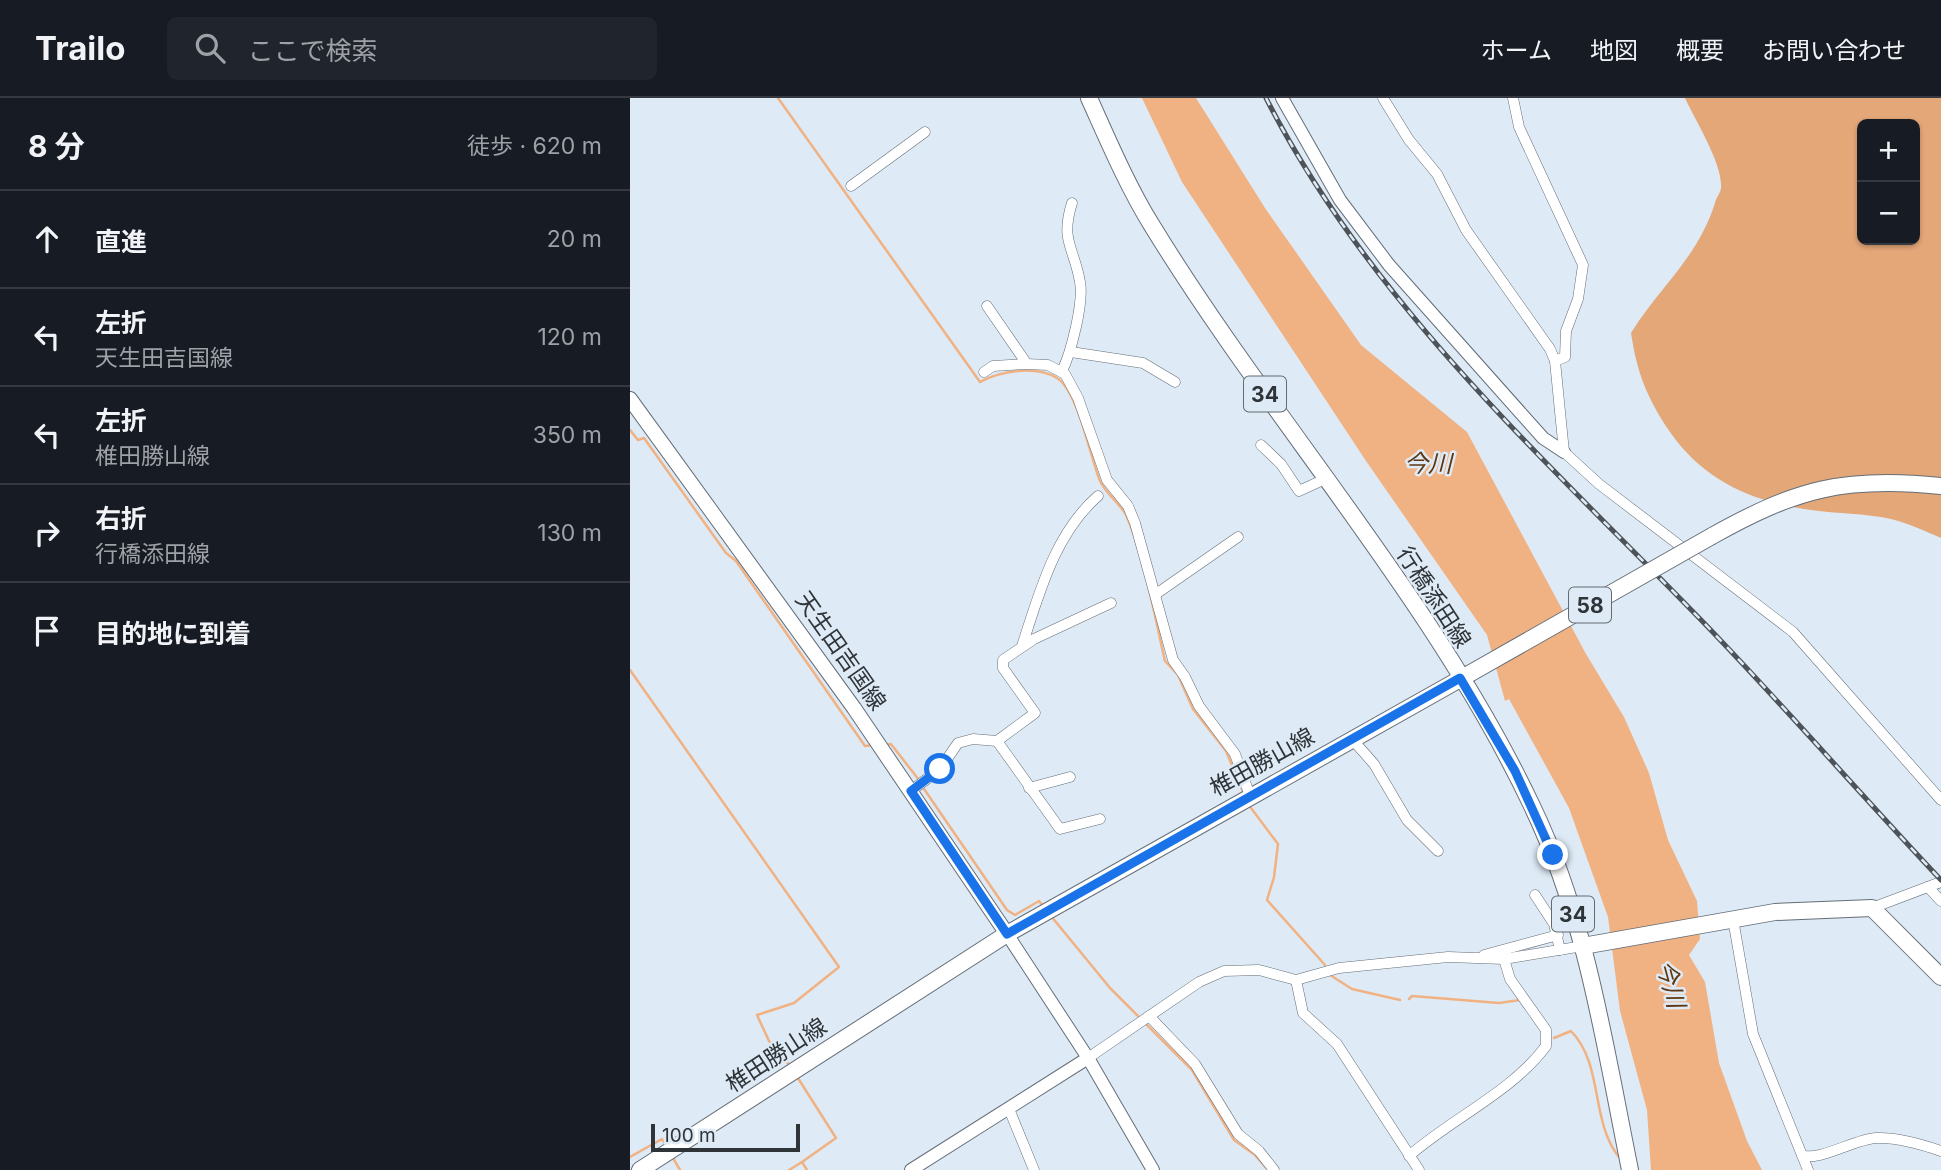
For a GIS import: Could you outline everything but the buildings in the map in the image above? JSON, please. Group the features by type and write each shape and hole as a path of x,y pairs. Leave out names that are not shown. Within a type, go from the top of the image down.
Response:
{"main road":[{"name":"行橋添田線","path":"1089,98 1150,222 1325,479 1465,676 1534,808 1587,946 1630,1170"},
{"name":"天生田吉国線","path":"630,399 740,548 911,791 1007,934"},
{"name":"椎田勝山線","path":"640,1170 1007,934 1765,506 1843,484 1901,482 1941,486"},
{"path":"1587,946 1775,912 1872,908 1941,977"}],"street":[{"path":"1282,98 1339,200 1389,265 1543,438 1793,632 1941,800"},
{"path":"1383,98 1409,140 1437,174 1466,230 1541,333 1555,361 1564,452"},
{"path":"1513,98 1519,127 1583,265 1578,299 1566,331 1565,357 1555,361"},
{"path":"851,186 925,132"},
{"path":"1062,371 1071,352 1081,283 1065,227 1072,203"},
{"path":"987,306 1027,364"},
{"path":"1071,352 1143,363 1175,382"},
{"path":"984,372 993,366 1048,365 1062,371 1070,381 1107,480 1128,506 1156,594 1172,660 1185,677 1199,706 1235,754 1250,796"},
{"path":"1261,445 1280,464 1299,491 1325,479"},
{"path":"1023,646 1036,602 1065,535 1082,509 1098,496"},
{"path":"1156,594 1238,537"},
{"path":"911,791 940,769 958,743 973,739 997,741 1035,713 1003,668 1003,660 1023,646 1111,603"},
{"path":"1352,738 1374,764 1407,820 1438,851"},
{"path":"997,741 1060,829 1100,819"},
{"path":"1029,788 1070,776"},
{"path":"1872,908 1941,882"},
{"path":"1928,887 1941,901"},
{"path":"1535,895 1555,924 1560,950"},
{"path":"1733,919 1753,1034 1808,1170"},
{"path":"1007,934 1088,1058 1153,1170"},
{"path":"911,1170 1088,1058 1199,982 1224,971 1259,970 1296,980 1339,968 1477,956 1558,935"},
{"path":"1477,956 1504,959 1587,946"},
{"path":"1409,1156 1426,1141 1494,1096 1546,1046 1546,1030 1510,979 1504,959"},
{"path":"1296,980 1303,1013 1337,1044 1419,1170"},
{"path":"1149,1016 1195,1064 1238,1134 1259,1151 1274,1170"},
{"path":"1009,1109 1034,1170"},
{"path":"1802,1155 1817,1156 1875,1138 1898,1139 1941,1151"}],"shaded area":[{"path":"1685,98 1941,98 1941,538 1891,519 1790,506 1750,495 1714,476 1698,464 1683,449 1655,408 1636,361 1631,333 1688,256 1707,223 1721,188 1718,167"}],"water":[{"name":"今川","path":"1142,98 1196,98 1265,208 1361,345 1467,432 1586,654 1624,717 1649,773 1668,840 1697,901 1700,939 1689,955 1705,982 1719,1063 1747,1141 1762,1170 1651,1170 1647,1110 1620,1011 1608,917 1569,808 1509,699 1505,701 1487,635 1366,461 1182,182"}],"waterway":[{"path":"778,98 980,382 1007,372 1028,371 1048,374 1064,385 1077,410 1100,481 1126,515 1132,531 1165,661 1178,675 1193,709 1226,751 1244,794"},
{"path":"630,430 638,440 644,438 726,553 736,561 865,746 874,745"},
{"path":"630,670 839,967 794,1003 757,1015 769,1041 790,1066"},
{"path":"884,745 891,744 919,780"},
{"path":"922,786 1007,910 1015,915 1039,901 1042,905"},
{"path":"1248,804 1278,844 1274,877 1267,900 1325,965"},
{"path":"1051,916 1110,988 1141,1019"},
{"path":"1330,975 1352,989 1400,1000"},
{"path":"1409,999 1412,996 1499,1003 1520,1000"},
{"path":"1146,1024 1192,1070 1234,1140 1255,1155 1268,1170"},
{"path":"1554,1038 1571,1031 1581,1045 1593,1076 1604,1127 1619,1157"},
{"path":"796,1075 836,1138 802,1162"},
{"path":"630,1157 662,1139 666,1146"},
{"path":"673,1158 680,1170"},
{"path":"789,1170 802,1162 807,1170"}],"railway":[{"path":"1266,98 1308,173 1357,244 1409,312 1465,377 1704,623 1941,880"}],"route":[{"path":"940,769 911,791 1007,934 1460,678 1515,771 1553,855"}]}
